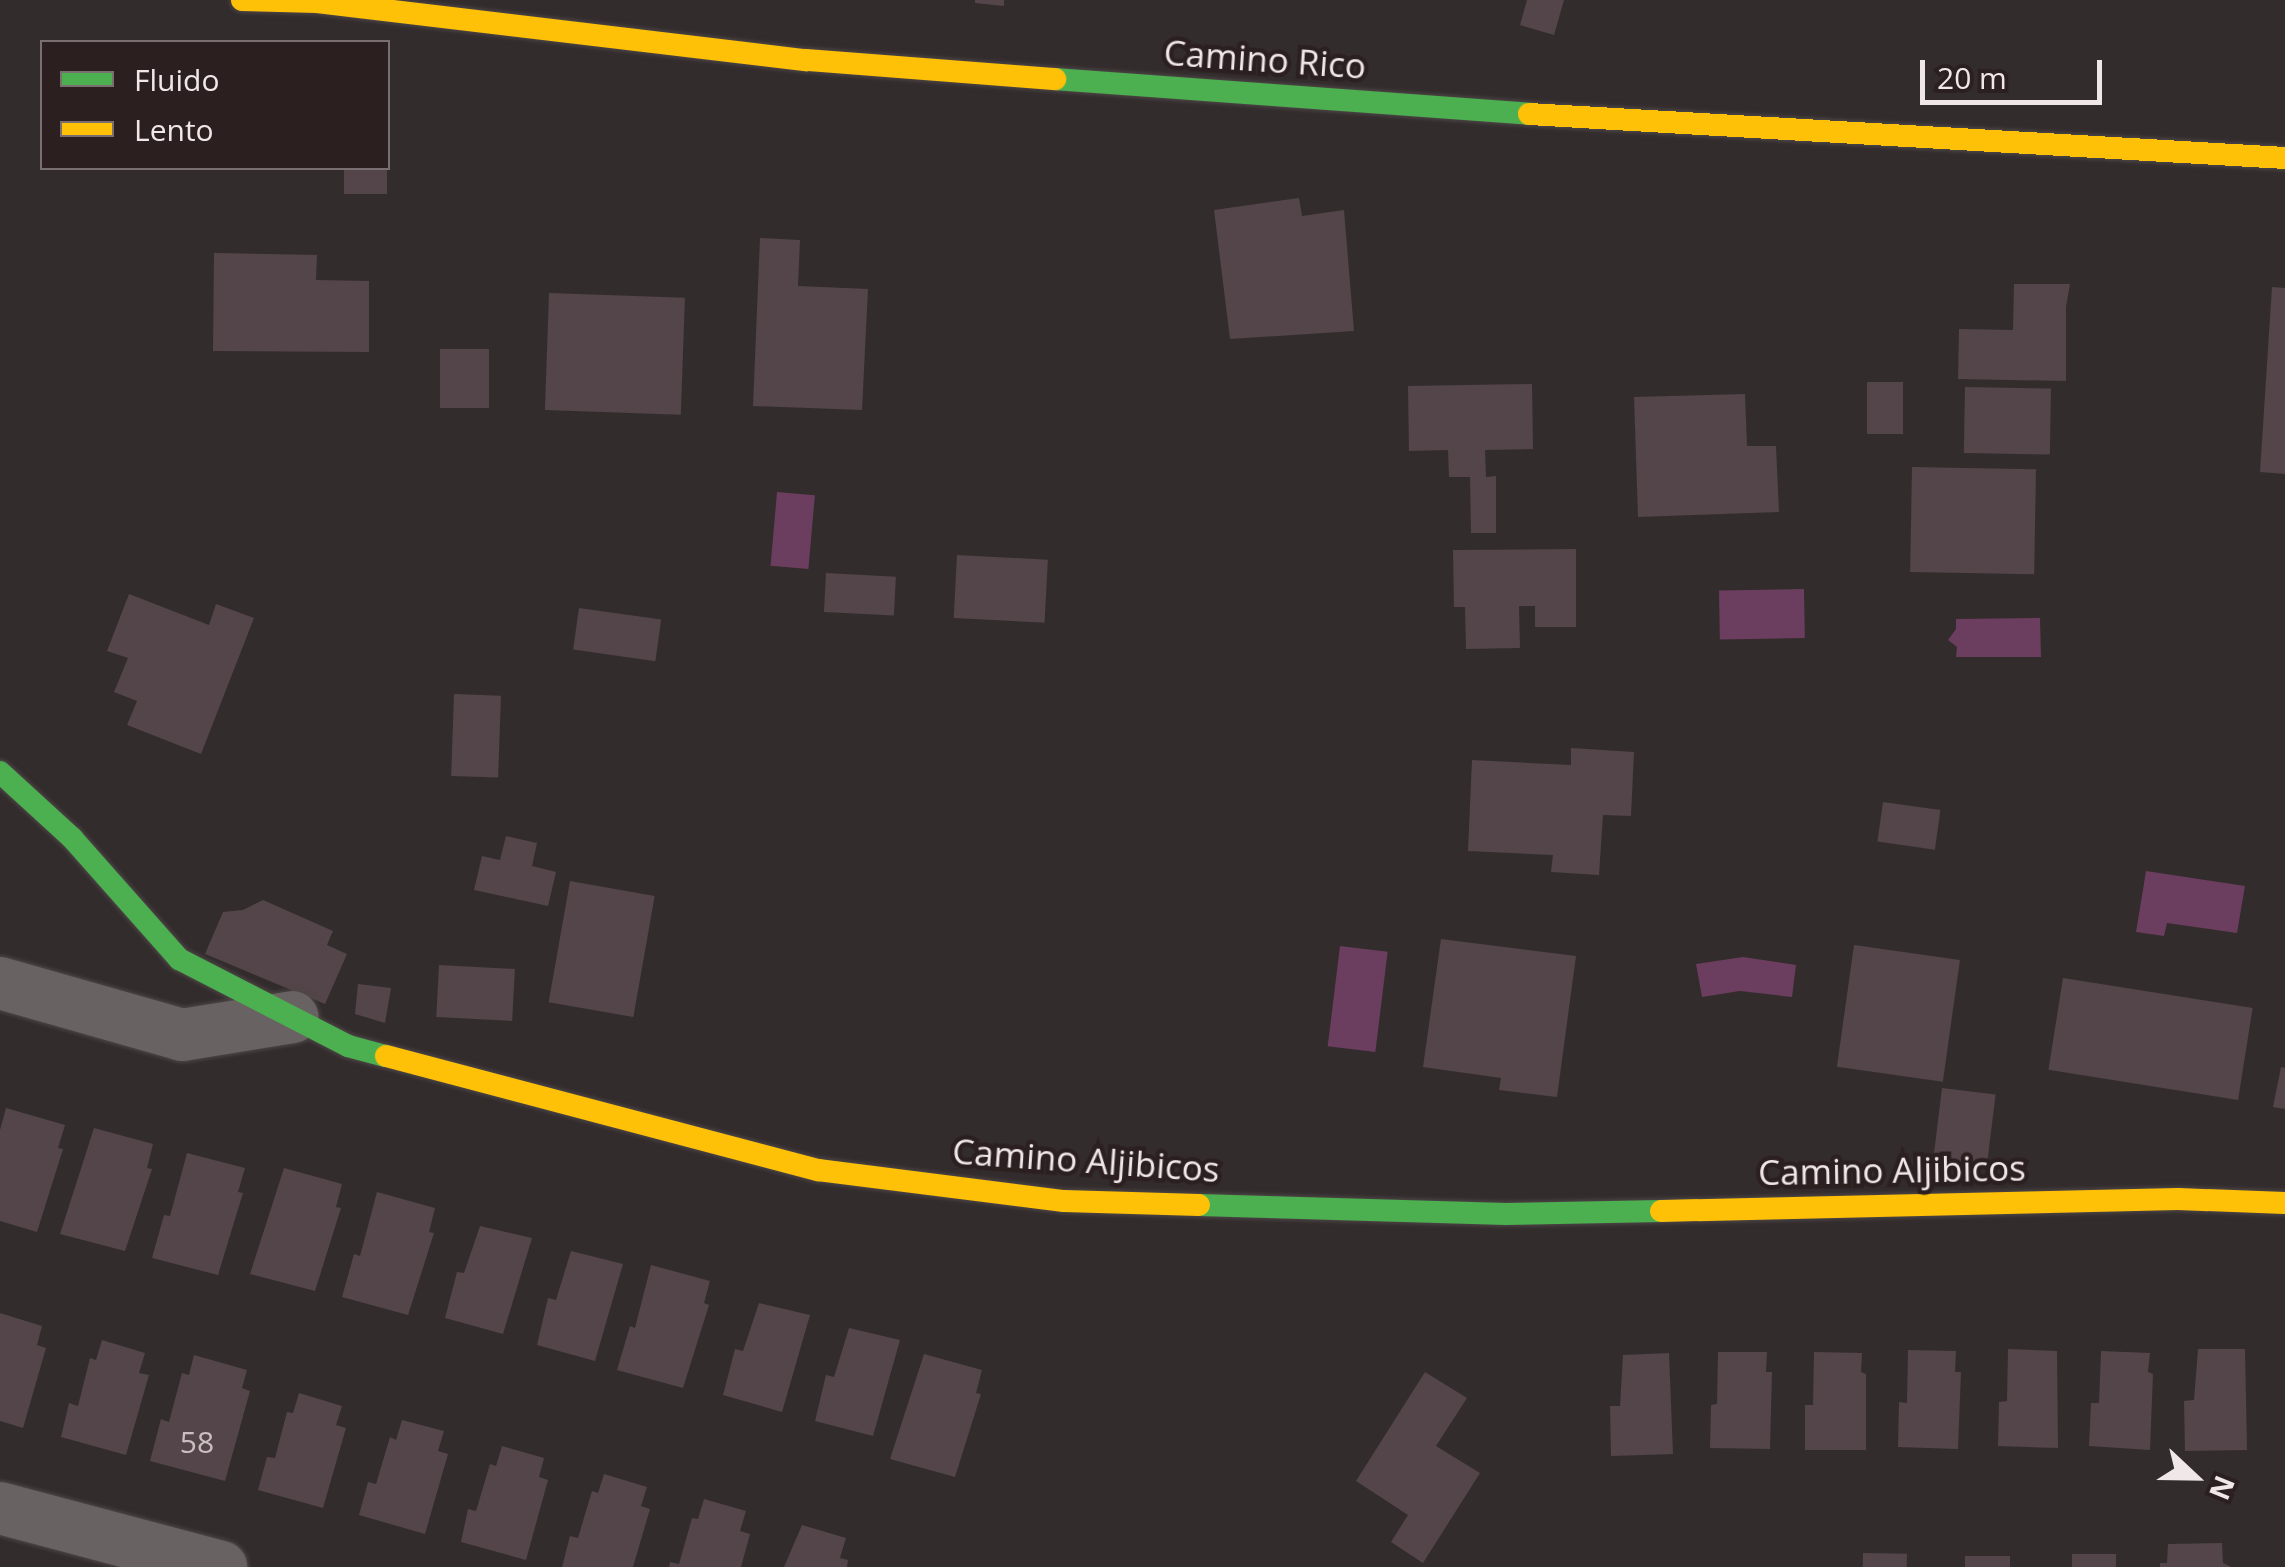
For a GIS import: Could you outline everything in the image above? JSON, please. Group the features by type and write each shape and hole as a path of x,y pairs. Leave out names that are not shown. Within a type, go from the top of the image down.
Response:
{"street":[{"name":"Camino Rico","path":"242,0 317,1 807,60 1617,121 2285,158"},
{"name":"Camino Aljibicos","path":"0,772 72,838 179,958 348,1046 818,1170 1064,1201 1506,1214 2178,1198 2285,1203"},
{"path":"0,983 182,1036 292,1018"},
{"path":"0,1508 221,1567"}],"shaded area":[{"path":"777,492 815,495 808,569 771,566"},
{"path":"1804,589 1805,638 1720,639 1719,590"},
{"path":"2040,618 2041,657 1956,657 1957,647 1948,640 1956,629 1956,619"},
{"path":"2146,871 2245,886 2237,933 2167,923 2164,936 2136,932"},
{"path":"1340,946 1388,952 1375,1052 1328,1046"},
{"path":"1743,957 1796,965 1792,997 1740,991 1702,997 1696,964"}],"building":[{"path":"1004,0 1004,6 975,3"},
{"path":"1527,0 1564,0 1554,35 1520,25"},
{"path":"344,170 387,170 387,194 344,194"},
{"path":"1299,198 1302,216 1344,210 1354,331 1230,339 1214,210"},
{"path":"760,238 800,240 798,286 868,289 862,410 753,406"},
{"path":"214,253 317,255 316,280 369,281 369,352 213,351"},
{"path":"2014,284 2070,284 2066,307 2066,381 1958,379 1959,329 2013,330"},
{"path":"2272,287 2285,288 2285,474 2260,472"},
{"path":"549,293 685,298 681,415 545,410"},
{"path":"440,349 489,349 489,408 440,408"},
{"path":"1867,382 1903,382 1903,434 1867,434"},
{"path":"1532,384 1533,449 1485,450 1486,477 1496,476 1496,533 1471,533 1470,477 1449,477 1448,450 1409,451 1408,386"},
{"path":"1965,387 2051,389 2050,454 1964,453"},
{"path":"1745,394 1747,446 1776,446 1779,512 1638,517 1634,397"},
{"path":"1912,467 2036,469 2034,574 1910,572"},
{"path":"1576,549 1576,627 1535,627 1535,606 1519,606 1520,648 1466,649 1465,607 1454,607 1453,550"},
{"path":"957,555 1048,560 1045,623 954,618"},
{"path":"826,573 896,577 894,616 824,612"},
{"path":"129,594 209,625 216,604 254,618 201,754 127,725 137,701 114,692 128,658 107,651"},
{"path":"579,608 661,620 655,661 573,650"},
{"path":"454,694 501,696 498,778 451,776"},
{"path":"1571,748 1634,752 1631,816 1603,815 1599,875 1551,872 1553,855 1468,851 1472,760 1571,765"},
{"path":"1883,802 1940,810 1935,850 1877,842"},
{"path":"506,836 537,843 532,866 556,872 548,906 474,890 482,856 500,860"},
{"path":"570,881 655,896 633,1017 549,1002"},
{"path":"263,900 333,931 327,945 347,954 325,1004 205,954 223,912 243,910"},
{"path":"1441,939 1576,956 1557,1097 1499,1090 1501,1078 1423,1067"},
{"path":"1854,945 1960,960 1943,1082 1837,1067"},
{"path":"439,965 515,969 512,1021 436,1017"},
{"path":"2063,978 2253,1008 2238,1100 2048,1070"},
{"path":"358,984 391,988 385,1023 355,1014"},
{"path":"2281,1067 2285,1068 2285,1109 2273,1107"},
{"path":"1942,1088 1996,1095 1986,1169 1933,1162"},
{"path":"6,1108 65,1125 58,1148 63,1149 37,1232 0,1221 0,1130"},
{"path":"94,1128 153,1144 147,1168 152,1169 125,1251 60,1234"},
{"path":"187,1153 245,1168 238,1192 243,1193 218,1275 152,1258 164,1215 170,1216"},
{"path":"284,1168 342,1184 336,1207 341,1208 315,1291 250,1274"},
{"path":"377,1192 435,1208 429,1232 434,1233 408,1315 342,1297 354,1254 360,1256"},
{"path":"480,1226 532,1238 503,1334 445,1318 457,1272 464,1273"},
{"path":"571,1251 623,1264 595,1361 537,1345 548,1298 556,1300"},
{"path":"651,1265 710,1281 704,1303 709,1305 683,1388 617,1370 630,1326 635,1328"},
{"path":"759,1303 810,1315 782,1412 723,1395 735,1349 743,1351"},
{"path":"0,1313 42,1326 37,1345 46,1348 23,1428 0,1421"},
{"path":"849,1328 900,1340 873,1436 815,1421 826,1375 834,1377"},
{"path":"102,1340 145,1353 139,1373 149,1375 126,1455 61,1437 69,1403 78,1406 90,1358 96,1360"},
{"path":"2008,1349 2057,1351 2058,1448 1998,1446 1999,1402 2007,1401"},
{"path":"2198,1349 2245,1349 2247,1450 2185,1451 2184,1401 2194,1400"},
{"path":"1908,1350 1956,1351 1955,1372 1961,1372 1958,1449 1898,1447 1899,1402 1907,1403"},
{"path":"2101,1351 2150,1353 2150,1450 2089,1446 2091,1403 2099,1403"},
{"path":"1718,1352 1767,1352 1766,1372 1772,1372 1770,1449 1710,1448 1711,1405 1717,1404"},
{"path":"1814,1352 1862,1353 1861,1372 1866,1374 1866,1450 1805,1450 1805,1405 1813,1405"},
{"path":"1669,1353 1673,1454 1611,1456 1610,1406 1620,1406 1623,1355"},
{"path":"924,1354 982,1370 976,1393 981,1394 955,1477 890,1459"},
{"path":"194,1355 247,1370 242,1388 250,1391 225,1481 150,1461 161,1419 169,1422 182,1373 189,1375"},
{"path":"1425,1372 1467,1398 1436,1446 1480,1473 1423,1563 1391,1542 1408,1515 1356,1481"},
{"path":"299,1393 342,1406 336,1425 346,1428 323,1508 258,1490 267,1457 275,1458 287,1412 293,1413"},
{"path":"402,1420 444,1431 438,1451 448,1454 425,1534 359,1515 368,1482 376,1484 390,1437 396,1440"},
{"path":"502,1446 544,1458 539,1477 548,1480 526,1560 461,1542 468,1509 476,1511 490,1464 496,1466"},
{"path":"604,1474 647,1487 641,1506 650,1509 633,1567 562,1567 570,1536 578,1538 592,1491 598,1493"},
{"path":"704,1499 746,1511 740,1531 750,1534 741,1567 669,1567 670,1562 679,1564 692,1518 698,1519"},
{"path":"802,1525 846,1538 840,1558 848,1560 847,1567 784,1567"},
{"path":"2222,1543 2223,1563 2231,1567 2160,1567 2160,1563 2167,1563 2168,1544"},
{"path":"1863,1553 1907,1554 1907,1567 1863,1567"},
{"path":"2072,1554 2116,1554 2116,1567 2072,1567"},
{"path":"1965,1556 2010,1556 2010,1567 1965,1567"}],"traffic: fast":[{"path":"1055,79 1529,114"},
{"path":"0,772 72,838 179,959 348,1046 386,1056"},
{"path":"1199,1205 1506,1214 1661,1211"}],"traffic: slow":[{"path":"242,0 317,2 807,60 1055,79"},
{"path":"1529,114 2285,158"},
{"path":"386,1056 818,1170 1064,1201 1199,1205"},
{"path":"1661,1211 2178,1199 2285,1203"}]}
